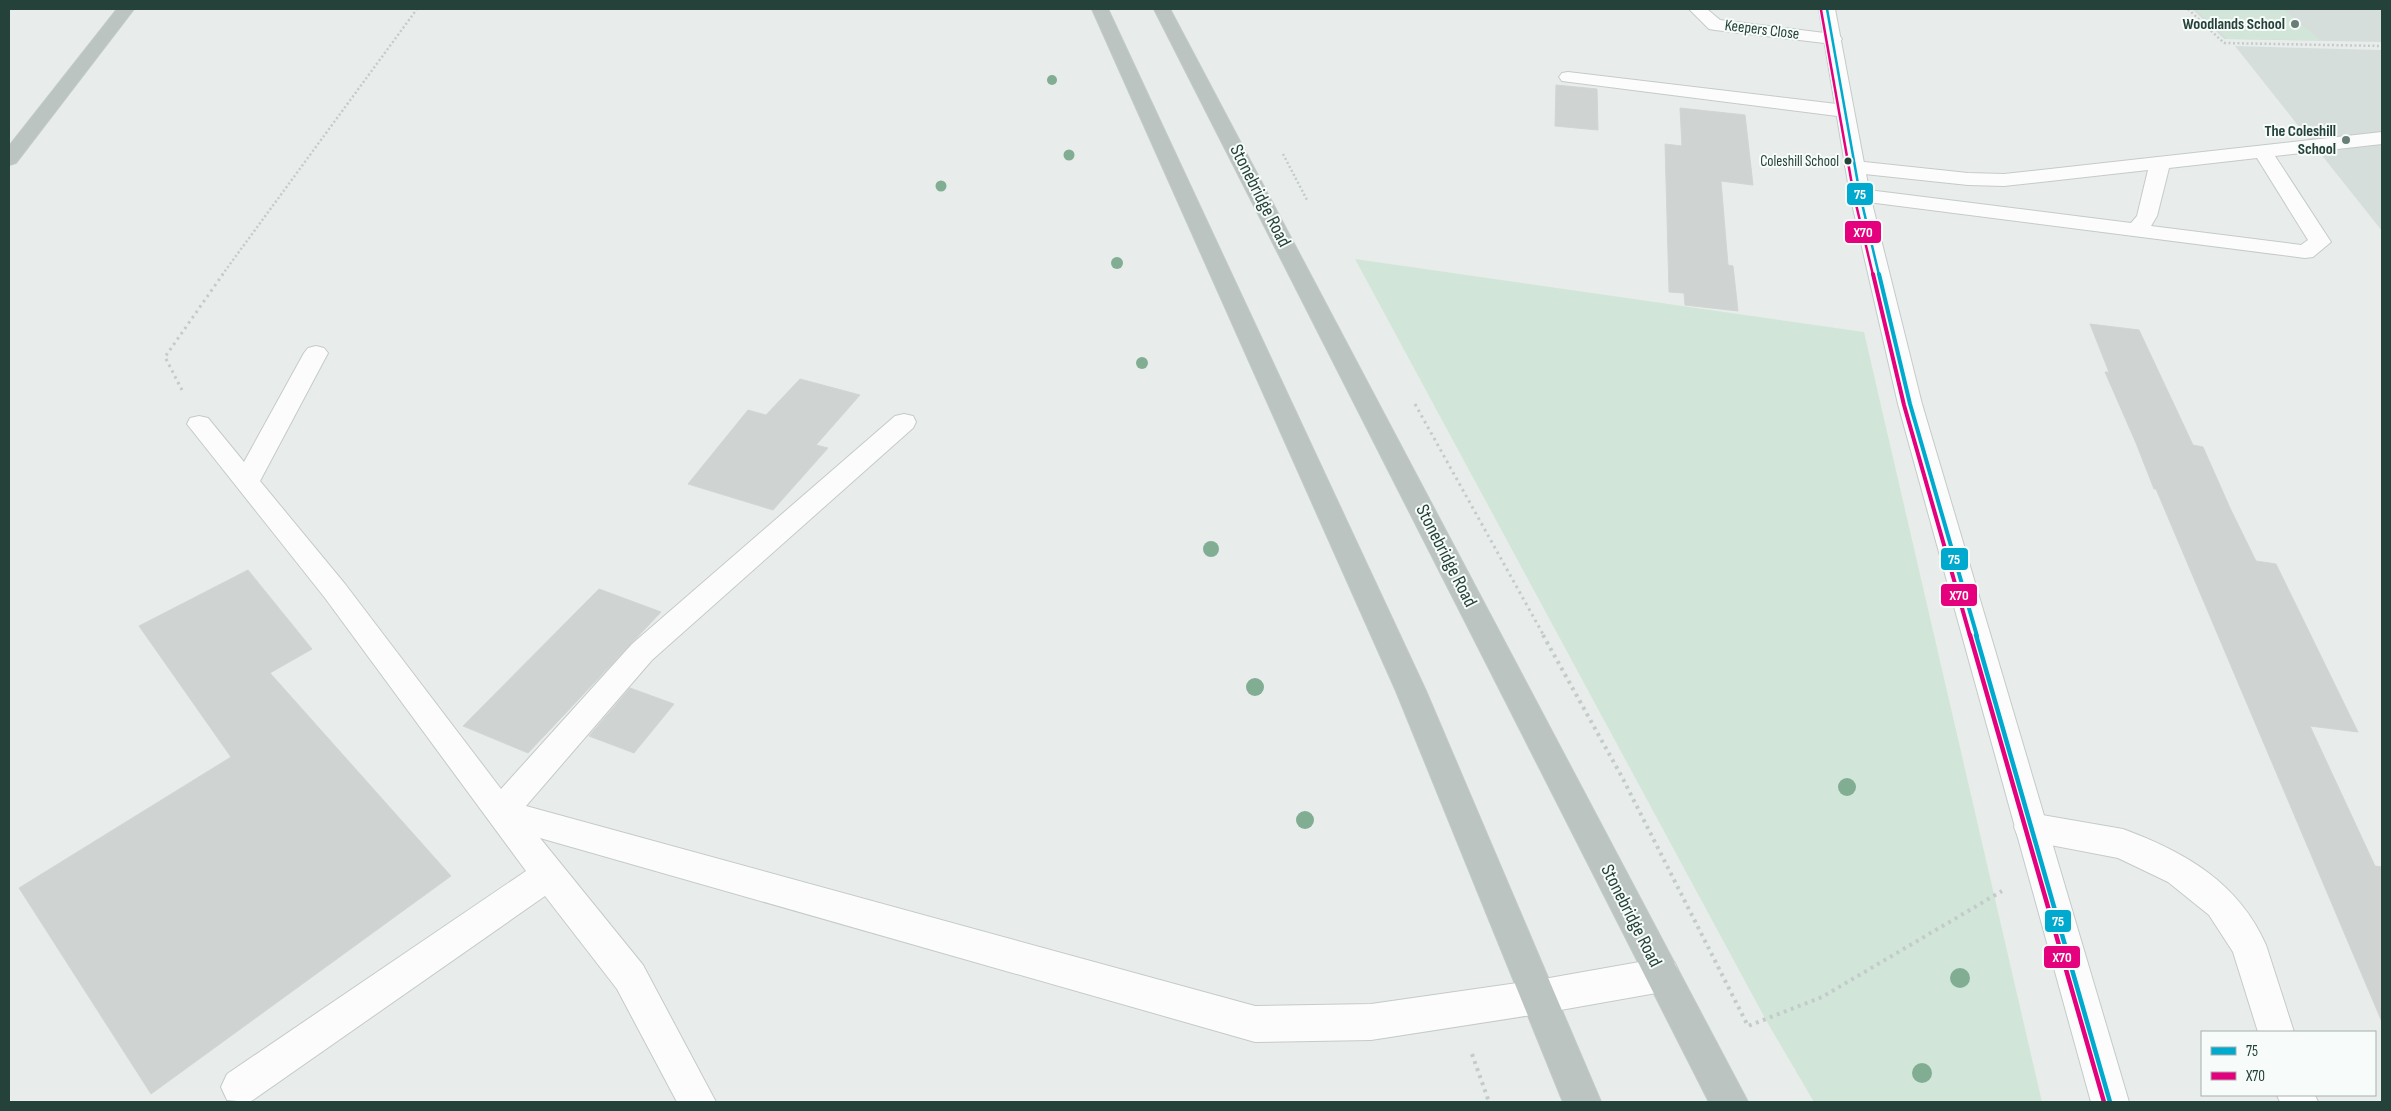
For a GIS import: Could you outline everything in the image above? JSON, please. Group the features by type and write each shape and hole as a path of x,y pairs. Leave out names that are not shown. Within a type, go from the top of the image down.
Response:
{"highway":[{"path":"9,159 126,9"},
{"path":"1100,9 1411,690 1582,1102"},
{"name":"Stonebridge Road","path":"1162,9 1729,1102"}],"main road":[{"name":"Keepers Close","path":"1697,9 1715,24 1833,39"},
{"path":"1827,9 1860,195 1910,404 2041,868 2110,1102"},
{"path":"1568,77 1846,111"},
{"path":"1856,167 1968,179 2004,180 2382,138"},
{"path":"1860,195 2138,229 2305,252 2320,242 2263,152"},
{"path":"2138,229 2147,216 2160,163"},
{"path":"246,482 316,353"},
{"path":"500,813 642,652 904,422"},
{"path":"199,424 335,591 500,813 630,977 697,1102"},
{"path":"500,813 1255,1024 1371,1022 1538,997 1662,975"},
{"path":"2030,827 2123,844 2180,871 2221,904 2248,944 2276,1031"},
{"path":"240,1087 548,874"}],"path":[{"path":"199,424 165,357 213,287 417,9"},
{"path":"2188,9 2224,43 2382,46"},
{"path":"1278,146 1309,205"},
{"path":"1414,403 1622,777 1748,1026 1822,997 2041,868"}],"shaded area":[{"name":"Woodlands School","path":"2192,9 2382,9 2382,42 2224,39"},
{"name":"The Coleshill School","path":"2235,46 2382,50 2382,231"}],"green space":[{"path":"2196,9 2282,9 2320,40 2228,39"},
{"path":"1355,259 1864,332 2042,1102 1814,1102 1767,1022"}],"building":[{"path":"1556,85 1597,89 1598,130 1555,126"},
{"path":"1680,108 1745,115 1753,185 1721,181 1728,265 1733,266 1738,311 1685,305 1684,293 1669,292 1665,144 1682,146"},
{"path":"2090,324 2139,330 2193,445 2203,447 2256,561 2276,564 2358,732 2310,726 2375,866 2382,867 2382,1022 2105,372 2109,372"},
{"path":"800,379 860,395 816,445 828,448 773,510 688,484 748,410 766,415"},
{"path":"248,570 312,649 270,673 451,876 151,1094 19,888 231,757 139,626"},
{"path":"599,589 661,612 528,753 463,726"},
{"path":"630,688 674,704 634,753 589,736"}],"transit line":[{"name":"75","path":"1827,9 1860,195 1910,404 2110,1102"},
{"name":"X70","path":"1821,10 1854,196 1904,405 2104,1102"}],"place":[{"name":"Woodlands School","path":"2295,24"},
{"name":"The Coleshill School","path":"2346,140"},
{"name":"Coleshill School","path":"1848,161"}]}
